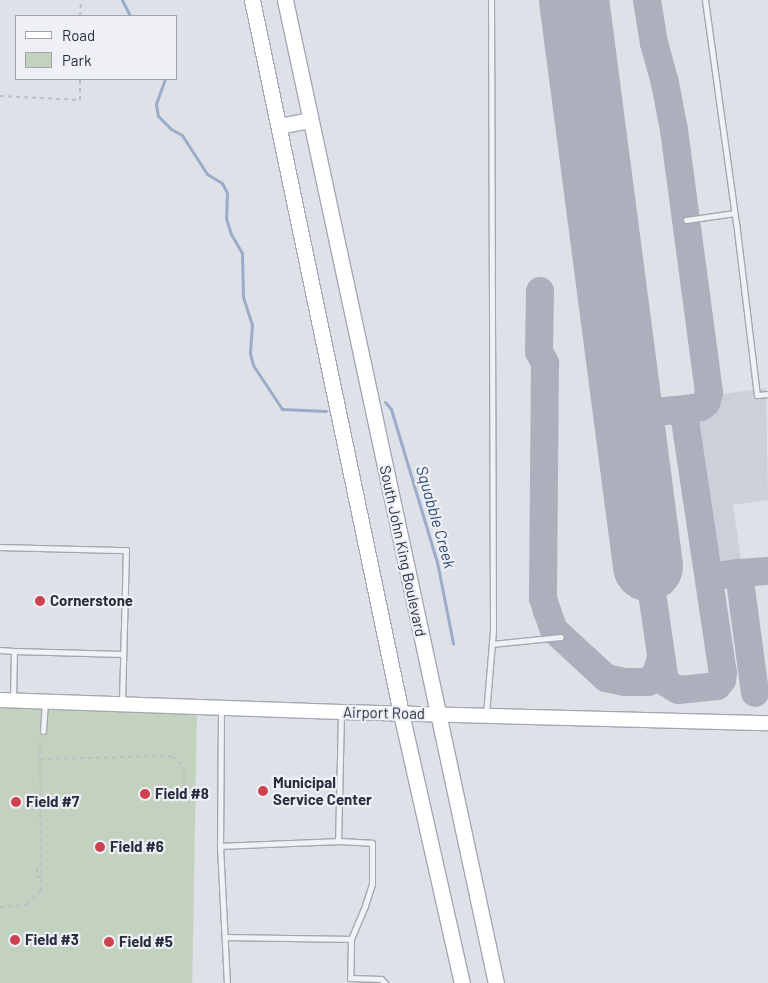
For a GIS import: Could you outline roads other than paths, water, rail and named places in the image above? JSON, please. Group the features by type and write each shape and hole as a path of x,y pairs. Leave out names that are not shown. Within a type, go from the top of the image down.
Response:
{"main road":[{"path":"252,0 402,713 462,983"},
{"name":"South John King Boulevard","path":"285,0 496,983"},
{"path":"279,126 310,120"}],"street":[{"name":"Airport Road","path":"6,700 341,712 768,723"}],"lane":[{"path":"486,716 492,644 491,0"},
{"path":"705,0 756,395 768,394"},
{"path":"686,220 734,213"},
{"path":"0,547 126,550 122,704"},
{"path":"492,644 561,637"},
{"path":"0,650 123,654"},
{"path":"6,700 14,651"},
{"path":"42,731 45,701"},
{"path":"221,708 220,846 227,983"},
{"path":"338,842 341,712"},
{"path":"220,846 372,842 372,884 351,939 350,978 381,979 385,983"},
{"path":"226,938 351,939"}],"waterway":[{"name":"Squabble Creek","path":"122,0 130,15"},
{"name":"Squabble Creek","path":"165,80 156,104 158,116 171,129 182,135 207,174 222,183 227,193 226,218 231,234 242,253 243,297 252,324 250,353 253,365 282,409 326,411"},
{"name":"Squabble Creek","path":"385,402 391,409 437,562 453,643"}],"place":[{"name":"Cornerstone","path":"40,601"},
{"name":"Municipal Service Center","path":"263,791"},
{"name":"Field #8","path":"145,794"},
{"name":"Field #7","path":"16,802"},
{"name":"Field #6","path":"100,847"},
{"name":"Field #3","path":"15,940"},
{"name":"Field #5","path":"109,942"}]}
